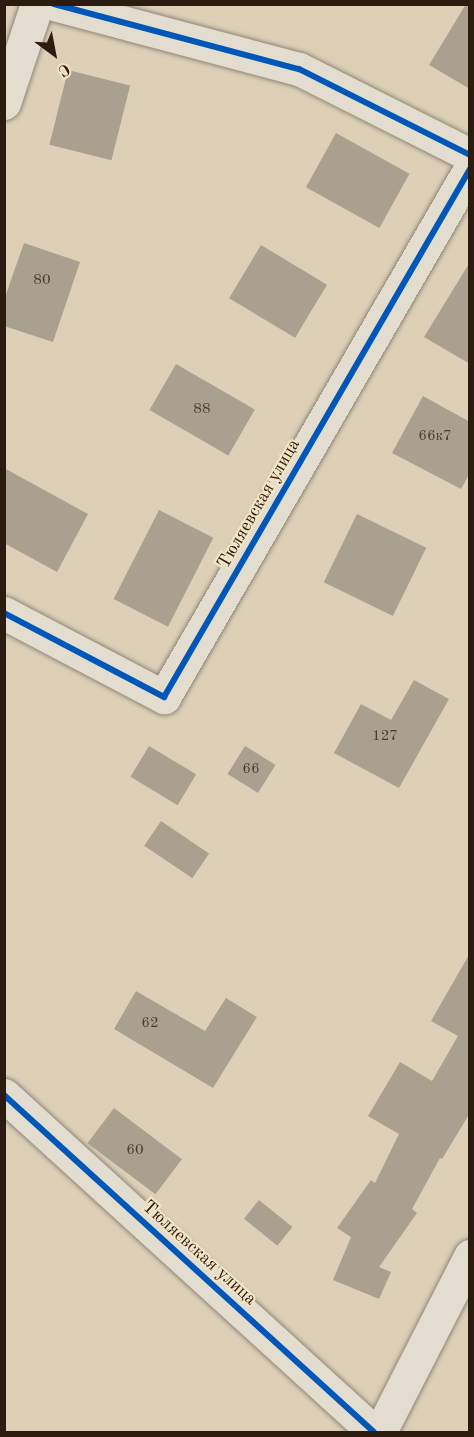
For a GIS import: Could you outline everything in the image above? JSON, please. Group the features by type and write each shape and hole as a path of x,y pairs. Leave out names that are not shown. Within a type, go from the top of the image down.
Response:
{"street":[{"path":"4,103 37,4"},
{"path":"54,4 299,69 470,155"},
{"name":"Тюляевская улица","path":"4,613 164,697 470,169"},
{"name":"Тюляевская улица","path":"4,1095 374,1432"},
{"path":"380,1432 470,1256"}],"building":[{"path":"466,4 470,4 470,89 429,65"},
{"path":"68,70 130,85 111,160 49,145"},
{"path":"336,133 409,174 379,228 306,187"},
{"path":"24,243 80,262 53,342 4,326 4,300"},
{"path":"261,245 327,285 295,338 229,298"},
{"path":"470,262 470,364 424,337"},
{"path":"176,364 255,410 228,455 150,410"},
{"path":"423,396 470,422 470,473 461,489 392,453"},
{"path":"4,468 88,514 57,572 4,543"},
{"path":"159,510 213,538 168,627 114,599"},
{"path":"357,514 426,548 393,616 324,582"},
{"path":"414,680 449,699 399,788 334,753 361,704 391,720"},
{"path":"149,746 196,774 178,805 130,777"},
{"path":"245,746 276,765 258,793 228,774"},
{"path":"161,821 209,853 192,878 144,846"},
{"path":"470,953 470,1113 442,1159 440,1158 412,1209 417,1213 379,1267 391,1272 379,1299 333,1280 351,1237 337,1228 371,1180 375,1183 399,1134 368,1116 400,1062 432,1081 458,1036 431,1021"},
{"path":"136,991 205,1031 226,998 257,1017 213,1088 114,1029"},
{"path":"114,1108 182,1159 155,1194 88,1143"},
{"path":"259,1200 292,1227 277,1246 244,1219"}],"cycle path":[{"path":"54,4 299,69 470,155"},
{"path":"4,613 164,697 470,169"},
{"path":"4,1095 374,1432"}]}
